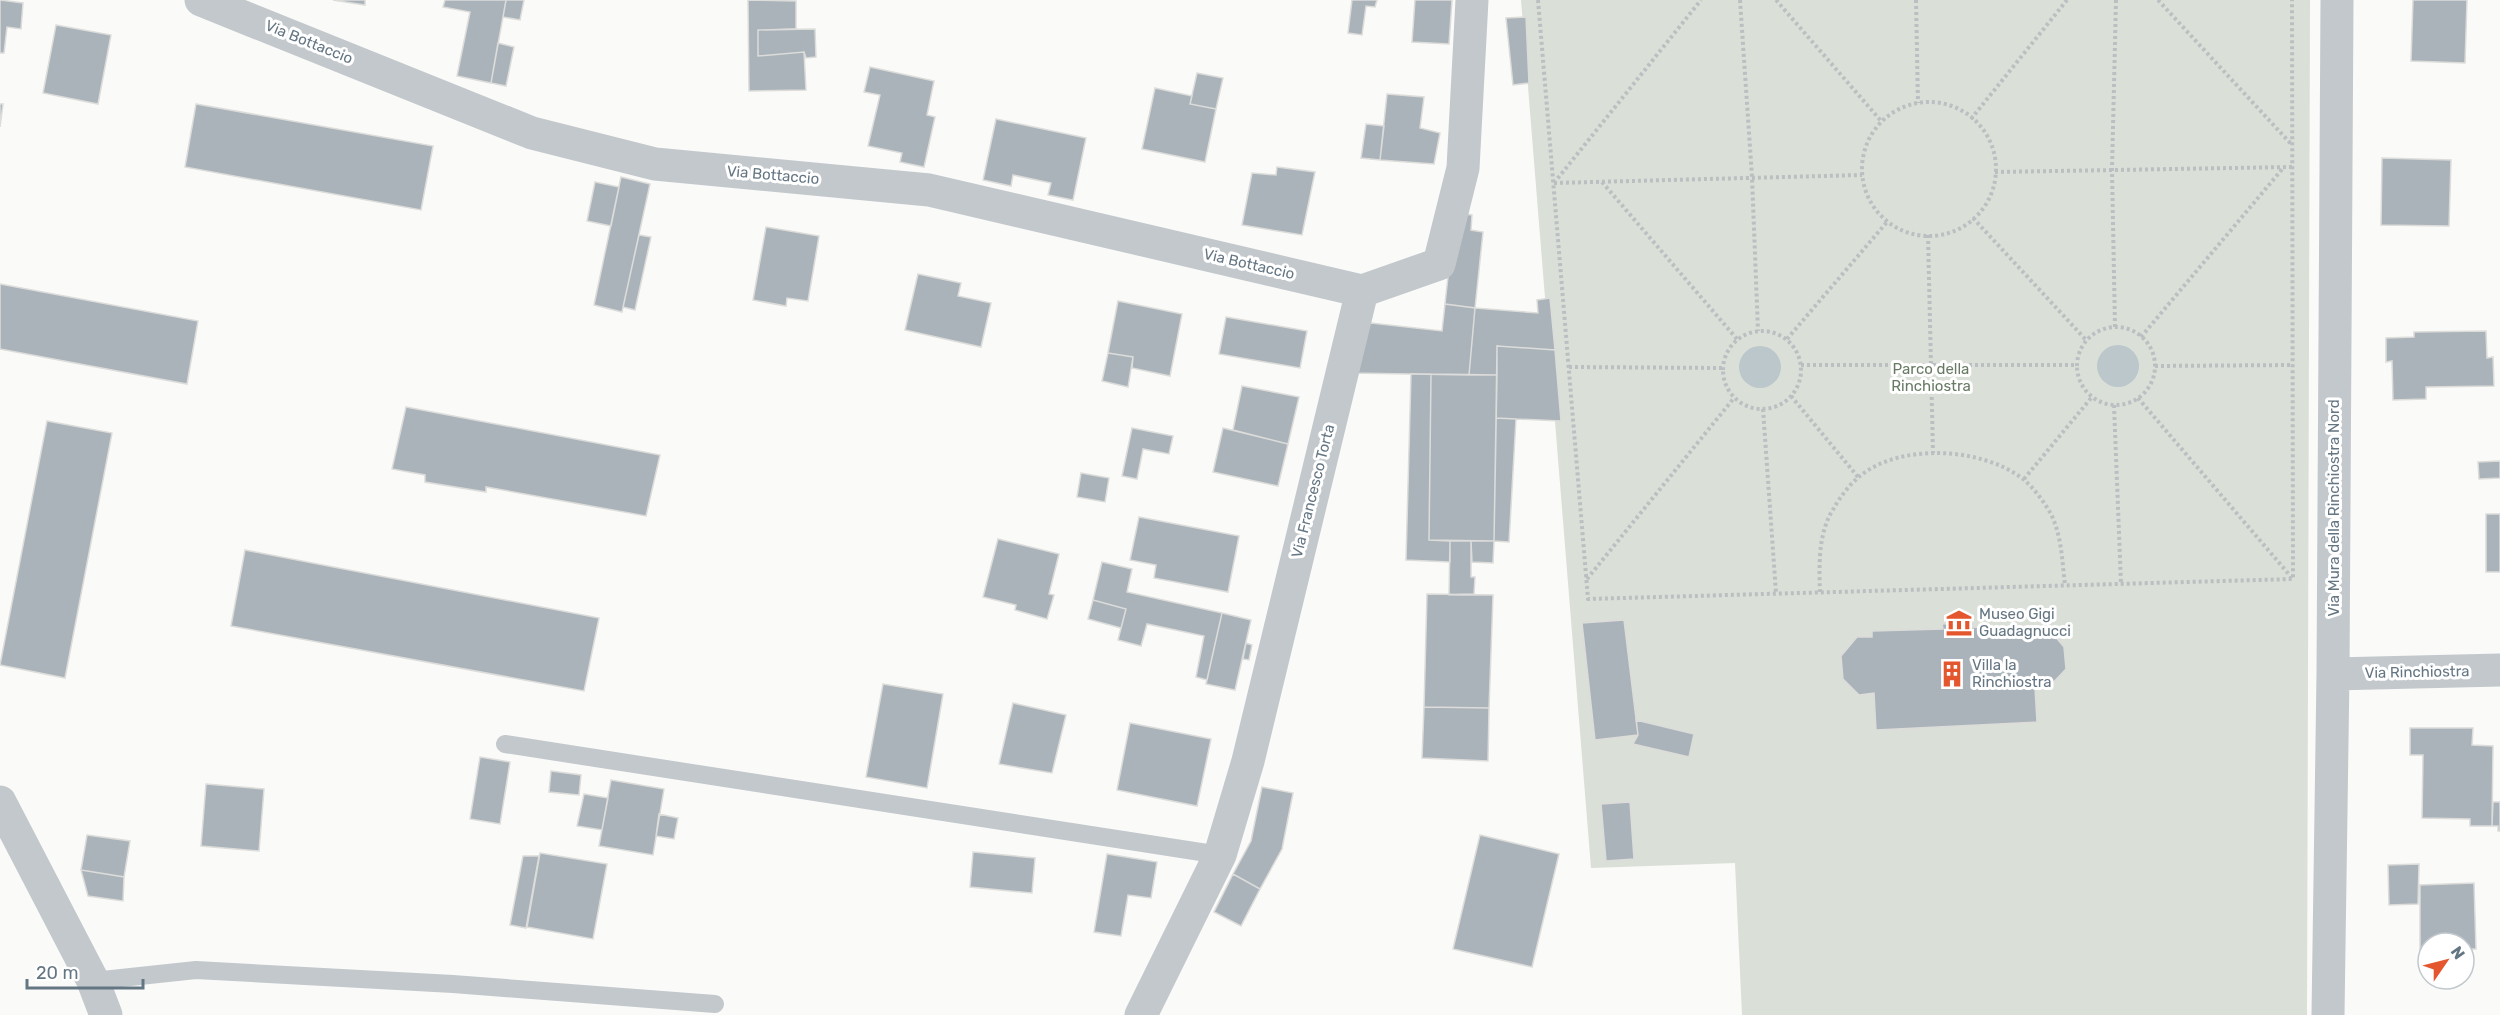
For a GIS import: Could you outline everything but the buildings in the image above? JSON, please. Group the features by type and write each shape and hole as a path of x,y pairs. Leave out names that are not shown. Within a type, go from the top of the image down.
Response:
{"street":[{"name":"Via Bottaccio","path":"201,0 532,133 655,164 929,189 1362,291"},
{"path":"1362,291 1439,264 1463,168 1472,0"},
{"name":"Via Mura della Rinchiostra Nord","path":"2328,1015 2333,674 2337,0"},
{"name":"Via Francesco Torta","path":"1142,1015 1220,855 1248,761 1362,291"},
{"name":"Via Rinchiostra","path":"2333,674 2500,670"},
{"path":"0,802 93,981 106,1015"}],"lane":[{"path":"505,744 1220,855"},
{"path":"93,981 196,970 453,984 715,1004"}],"path":[{"path":"1538,0 1588,598 2294,579"},
{"path":"1554,183 1701,0"},
{"path":"1740,0 1752,177 1758,331"},
{"path":"1776,0 1882,122"},
{"path":"1916,0 1918,103"},
{"path":"1971,119 2067,0"},
{"path":"2115,0 2112,170 2115,327"},
{"path":"2158,0 2292,146"},
{"path":"2292,0 2294,579"},
{"path":"1936,102 1963,110 1984,130 1995,156 1994,184 1982,210 1963,227 1938,236 1911,234 1887,222 1870,202 1862,175 1863,154 1872,132 1889,114 1918,103 1936,102"},
{"path":"2141,337 2284,167"},
{"path":"1995,172 2292,167"},
{"path":"1554,183 1862,175"},
{"path":"1601,182 1737,339"},
{"path":"1973,218 2086,341"},
{"path":"1787,339 1887,222"},
{"path":"1928,235 1933,453"},
{"path":"2115,327 2133,330 2141,337 2152,350 2155,366 2154,379 2145,393 2133,402 2114,405 2102,403 2088,395 2079,381 2076,365 2080,349 2090,336 2105,328 2115,327"},
{"path":"1751,331 1758,331 1779,333 1787,339 1798,353 1801,365 1799,383 1791,396 1778,405 1763,409 1748,407 1734,398 1725,385 1722,368 1726,352 1737,339 1751,331"},
{"path":"2155,366 2293,364"},
{"path":"1801,365 2076,365"},
{"path":"1569,367 1722,368"},
{"path":"1791,396 1858,477"},
{"path":"2024,479 2092,397"},
{"path":"1586,580 1734,398"},
{"path":"2138,398 2294,579"},
{"path":"2114,405 2121,584"},
{"path":"1763,409 1776,593"},
{"path":"1820,592 1819,561 1824,533 1832,510 1858,477 1902,455 1933,453 1989,462 2024,479 2050,513 2060,534 2065,585"}],"green space":[{"name":"Parco della Rinchiostra","path":"1521,0 2310,0 2307,1015 1742,1015 1735,863 1591,868"}],"shaded area":[{"path":"2118,345 2133,351 2139,366 2133,381 2118,387 2103,381 2097,366 2103,351"},
{"path":"1760,346 1775,352 1781,367 1775,382 1760,388 1745,382 1739,367 1745,352"}],"place":[{"name":"Museo Gigi Guadagnucci","path":"1959,623"},
{"name":"Villa la Rinchiostra","path":"1952,674"}]}
